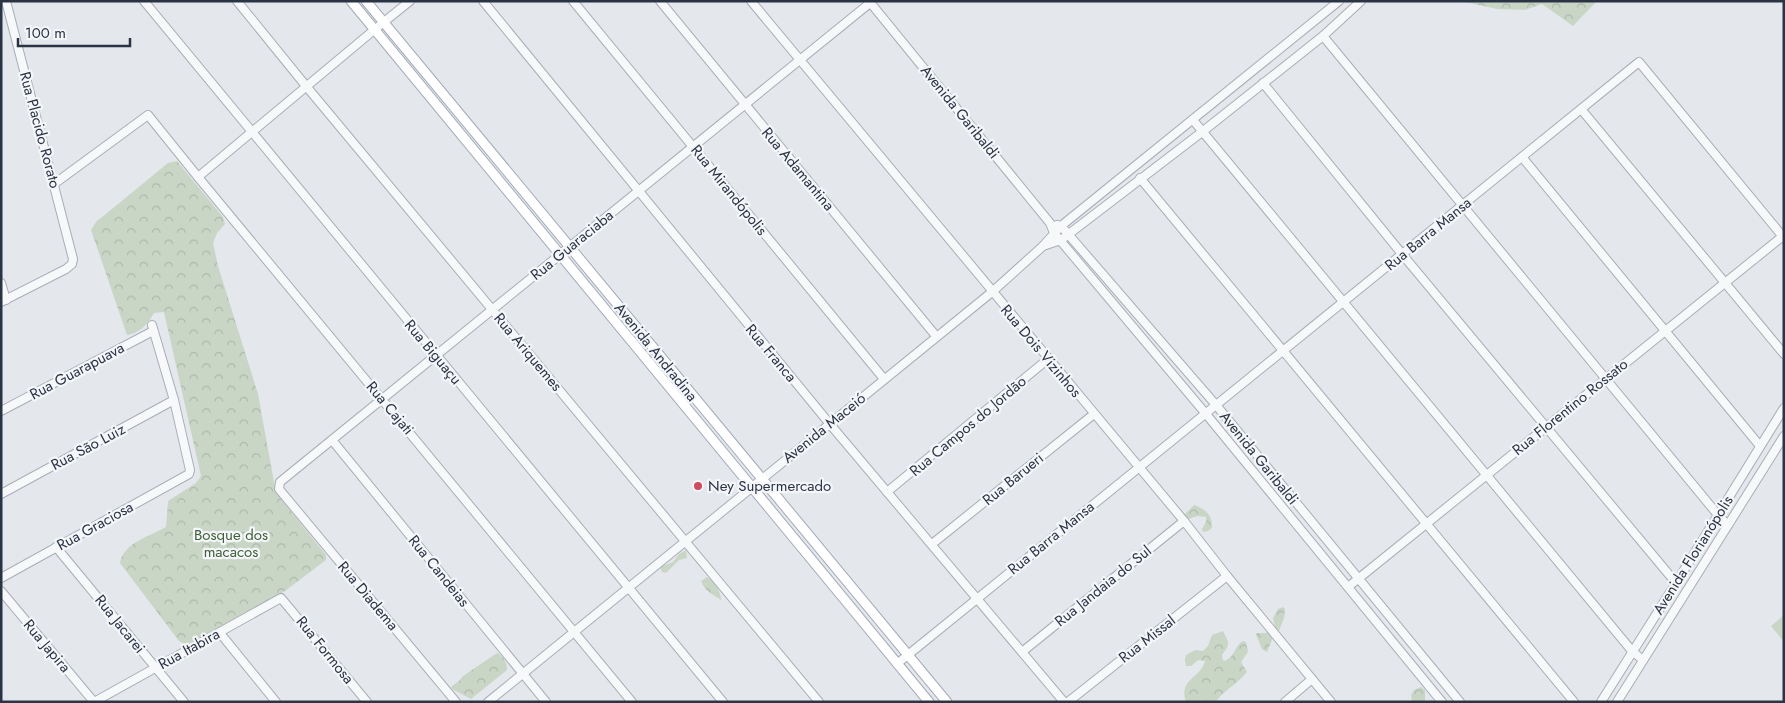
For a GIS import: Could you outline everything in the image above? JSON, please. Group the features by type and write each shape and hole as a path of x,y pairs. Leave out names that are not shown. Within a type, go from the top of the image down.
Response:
{"main road":[{"name":"Avenida Andradina","path":"351,1 929,702"},
{"name":"Avenida Andradina","path":"366,1 947,702"}],"street":[{"name":"Rua Placido Rorato","path":"3,301 66,269 72,264 73,259 6,1"},
{"name":"Rua Biguaçu","path":"144,1 723,702"},
{"name":"Rua Ariquemes","path":"237,1 819,702"},
{"path":"198,177 410,1"},
{"name":"Rua Franca","path":"483,1 829,423 1064,702"},
{"name":"Rua Mirandópolis","path":"573,1 884,379"},
{"name":"Rua Adamantina","path":"660,1 936,336"},
{"name":"Rua Dois Vizinhos","path":"751,1 1184,521 1331,702"},
{"name":"Avenida Maceió","path":"488,702 992,292 1043,246 1061,226 1339,1"},
{"path":"1061,240 1323,36 1361,1"},
{"name":"Rua Guaraciaba","path":"279,489 280,482 870,2"},
{"name":"Avenida Garibaldi","path":"870,2 1050,223 1054,233 1206,414 1442,702"},
{"path":"1323,36 1728,525"},
{"name":"Rua Barra Mansa","path":"898,663 1639,62 1783,237"},
{"path":"1263,83 1402,254 1676,583"},
{"path":"1581,109 1784,354"},
{"name":"Rua Cajati","path":"54,184 148,115 632,702"},
{"path":"1193,120 1632,651 1643,660"},
{"path":"1522,157 1760,446"},
{"path":"1140,178 1574,702"},
{"path":"1050,223 1061,226"},
{"name":"Avenida Garibaldi","path":"1061,226 1216,405 1460,702"},
{"name":"Rua Florentino Rossato","path":"1348,587 1426,522 1783,237"},
{"name":"Avenida Maceió","path":"1043,246 1061,240"},
{"path":"1,283 3,301"},
{"name":"Rua Guarapuava","path":"1,411 152,328 174,400"},
{"name":"Rua Campos do Jordão","path":"888,492 1048,359"},
{"name":"Rua Graciosa","path":"1,578 189,474 190,470 174,400"},
{"name":"Rua São Luiz","path":"1,494 174,400"},
{"name":"Avenida Florianópolis","path":"1601,702 1784,408"},
{"name":"Rua Barueri","path":"932,544 1094,414"},
{"name":"Avenida Florianópolis","path":"1617,702 1784,436"},
{"name":"Rua Candeias","path":"332,440 546,702"},
{"name":"Rua Diadema","path":"279,489 456,702"},
{"name":"Rua Jandaia do Sul","path":"1022,652 1184,521"},
{"name":"Rua Jacarei","path":"56,547 184,702"},
{"name":"Rua Missal","path":"1068,702 1227,576"},
{"name":"Rua Japira","path":"1,591 94,702"},
{"name":"Rua Itabira","path":"94,702 278,598 283,599"},
{"name":"Rua Formosa","path":"283,599 367,702"},
{"path":"220,632 276,702"},
{"path":"1285,702 1312,679"}],"green space":[{"path":"1461,1 1597,1 1573,26 1542,4 1525,10 1497,9"},
{"name":"Bosque dos macacos","path":"177,161 223,217 225,224 217,233 213,243 218,266 258,394 276,493 326,555 326,560 285,591 186,645 179,641 120,563 126,550 132,545 166,527 168,501 196,483 201,476 164,312 154,313 143,327 127,335 91,230 96,222 168,163"},
{"path":"1194,505 1202,508 1210,516 1212,528 1208,531 1203,532 1202,529 1206,522 1206,517 1198,516 1188,519 1184,515"},
{"path":"686,550 687,558 679,560 666,573 662,572 660,567 673,562 679,554"},
{"path":"707,577 717,587 721,600 709,592 701,581"},
{"path":"1283,607 1285,609 1284,618 1279,631 1275,627 1273,618 1278,609"},
{"path":"1784,615 1784,642 1771,626"},
{"path":"1269,629 1274,635 1267,652 1262,649 1256,635 1257,633 1266,633"},
{"path":"1223,631 1228,643 1222,655 1223,660 1225,661 1231,657 1240,643 1246,642 1248,652 1241,662 1247,672 1216,702 1186,702 1184,694 1187,683 1203,667 1205,661 1198,660 1191,666 1186,666 1186,655 1195,650 1203,651 1208,646 1212,635"},
{"path":"497,653 505,660 507,670 471,699 452,689 451,687 463,676"},
{"path":"1421,687 1425,690 1425,702 1412,702 1411,695 1414,690"}],"place":[{"name":"Ney Supermercado","path":"698,486"}]}
